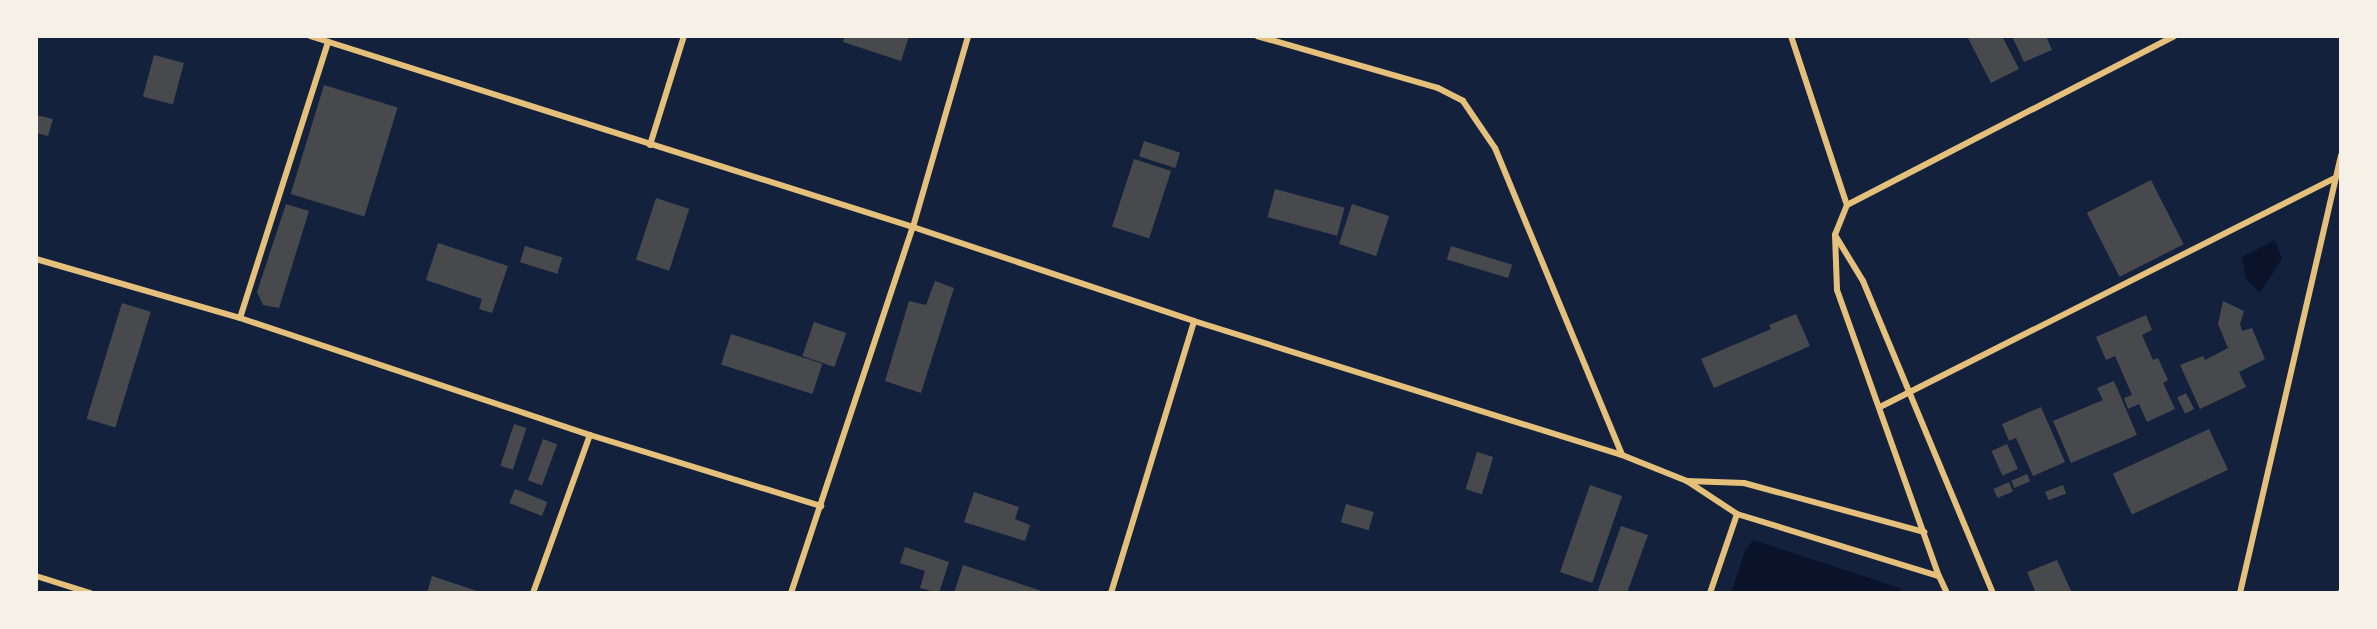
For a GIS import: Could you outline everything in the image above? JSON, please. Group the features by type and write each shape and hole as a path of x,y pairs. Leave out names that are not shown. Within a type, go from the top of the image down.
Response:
{"street":[{"path":"310,36 913,227 1194,321 1622,454 1687,481 1737,514 1939,576"},
{"path":"650,145 684,36"},
{"path":"791,593 913,227 968,36"},
{"path":"1257,36 1438,88 1463,101 1495,148 1622,454"},
{"path":"1791,36 1847,205 1835,235 1837,290 1947,593"},
{"path":"1847,205 2174,36"},
{"path":"240,318 328,42"},
{"path":"2240,593 2341,156"},
{"path":"1880,407 2335,178"},
{"path":"1835,235 1863,281 1993,593"},
{"path":"36,268 37,259 240,318 590,435 820,506"},
{"path":"1111,593 1194,321"},
{"path":"533,593 590,435"},
{"path":"1687,481 1744,483 1924,532"},
{"path":"1710,593 1737,514"},
{"path":"36,576 90,593"}],"water":[{"path":"2275,240 2282,259 2260,293 2246,279 2242,257"},
{"path":"1753,540 1900,588 1904,593 1731,593 1745,551"}],"building":[{"path":"845,36 909,36 901,61 843,42"},
{"path":"1967,36 2002,36 2019,69 1991,83"},
{"path":"2012,36 2046,36 2052,50 2024,62"},
{"path":"154,55 184,63 173,105 143,97"},
{"path":"324,85 398,108 364,217 291,194"},
{"path":"36,115 53,119 48,136 36,133"},
{"path":"1144,141 1180,153 1175,168 1139,156"},
{"path":"1134,159 1171,171 1149,239 1112,227"},
{"path":"2151,180 2184,244 2120,277 2087,213"},
{"path":"1275,189 1345,208 1337,236 1267,217"},
{"path":"656,198 689,209 669,271 636,260"},
{"path":"286,204 309,211 279,308 263,305 257,292"},
{"path":"1352,204 1389,216 1376,256 1339,244"},
{"path":"438,243 508,266 492,313 479,309 482,299 426,280"},
{"path":"525,246 562,257 557,274 520,262"},
{"path":"1451,246 1512,265 1508,278 1447,259"},
{"path":"935,281 954,288 921,393 885,381 909,301 926,305"},
{"path":"2223,301 2244,311 2240,324 2242,331 2252,328 2265,359 2239,372 2246,387 2200,409 2180,365 2203,356 2205,360 2228,348 2218,324"},
{"path":"122,303 151,312 115,427 87,419"},
{"path":"1796,314 1810,346 1714,388 1701,359 1771,329 1769,325"},
{"path":"2146,315 2152,330 2142,335 2153,360 2158,358 2168,380 2163,383 2175,409 2147,422 2139,404 2128,409 2124,398 2132,395 2115,356 2106,360 2096,337"},
{"path":"814,322 846,333 834,367 802,356"},
{"path":"731,334 822,364 812,394 721,364"},
{"path":"2114,381 2137,435 2071,463 2053,421 2103,400 2097,388"},
{"path":"2186,393 2194,409 2185,414 2177,398"},
{"path":"2041,407 2065,462 2033,476 2016,438 2009,441 2002,424"},
{"path":"514,424 526,428 513,470 500,466"},
{"path":"2209,429 2228,470 2132,515 2113,474"},
{"path":"543,439 557,444 542,485 528,480"},
{"path":"2007,444 2018,469 2002,476 1991,451"},
{"path":"1477,452 1493,457 1482,494 1466,489"},
{"path":"2027,474 2030,481 2014,488 2011,481"},
{"path":"2009,482 2013,491 1998,498 1993,489"},
{"path":"1590,485 1622,496 1592,583 1560,572"},
{"path":"2063,485 2066,493 2048,500 2045,492"},
{"path":"515,489 547,502 542,516 509,503"},
{"path":"974,492 1019,507 1015,519 1030,525 1025,541 964,522"},
{"path":"1346,504 1374,512 1369,530 1341,522"},
{"path":"1621,526 1648,535 1627,593 1597,593"},
{"path":"905,547 949,562 939,593 920,588 925,571 900,563"},
{"path":"2057,560 2072,593 2036,593 2027,572"},
{"path":"963,565 1048,593 954,593"},
{"path":"432,576 483,593 427,593"}]}
